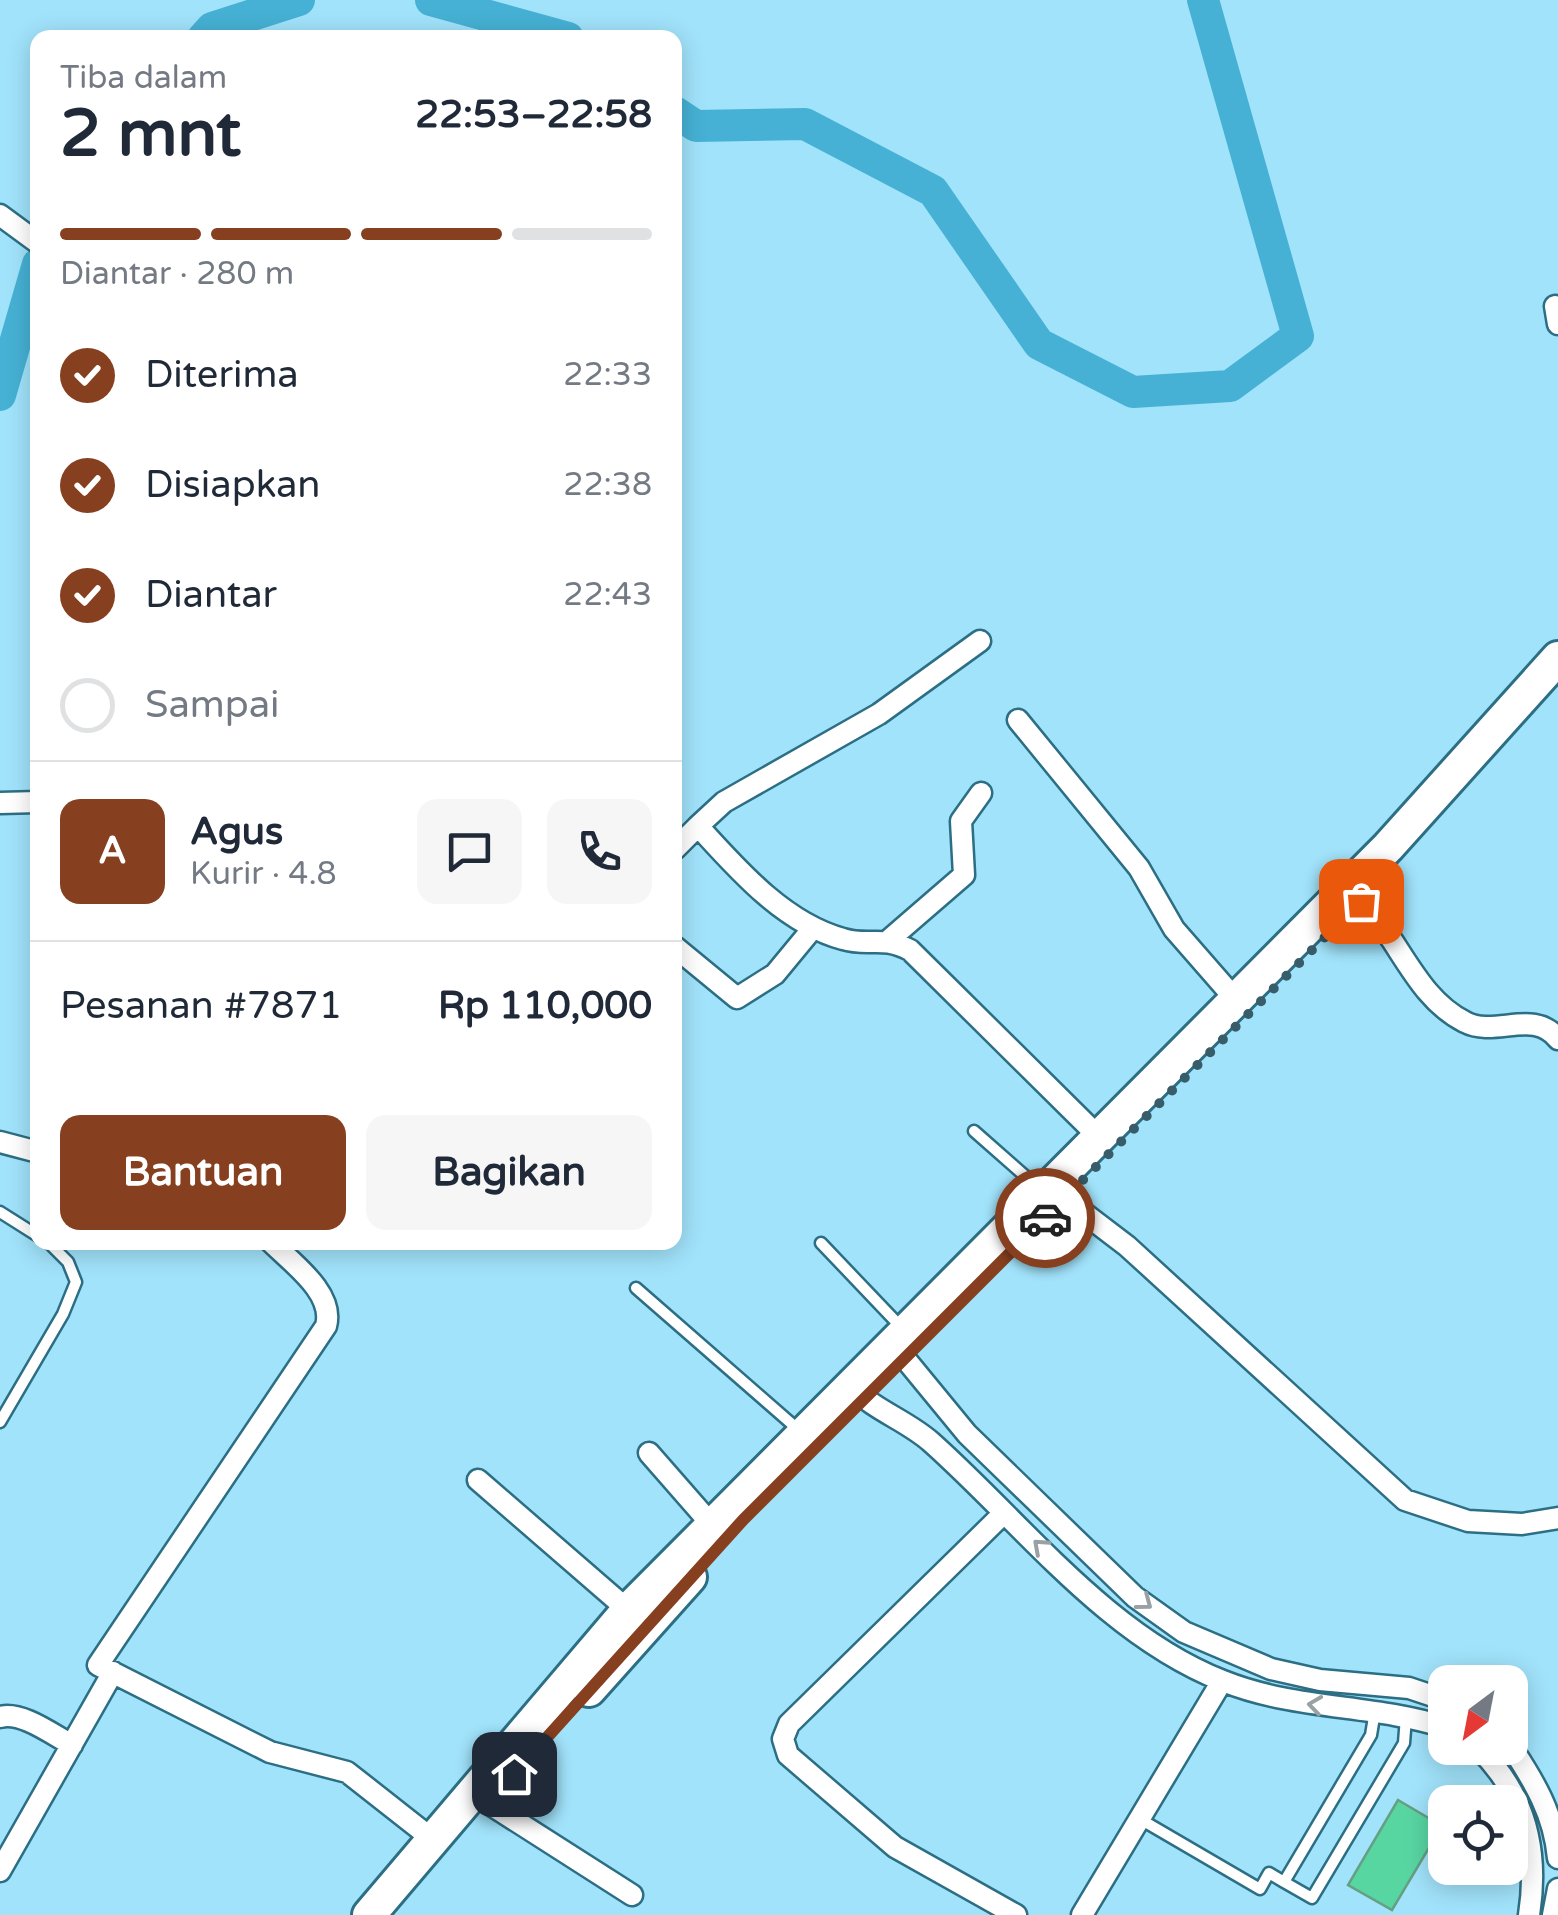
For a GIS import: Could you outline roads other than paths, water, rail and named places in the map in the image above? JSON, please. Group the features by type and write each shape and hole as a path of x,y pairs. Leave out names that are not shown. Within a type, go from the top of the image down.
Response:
{"highway":[{"path":"394,1915 488,1803 903,1344 1279,969 1558,658"},
{"path":"1053,1194 1100,1138 1236,1000 1361,901 1438,823 1558,686"},
{"path":"369,1915 628,1610 803,1434 858,1394"}],"street":[{"path":"2,216 30,237"},
{"path":"682,843 724,802 928,683 980,641"},
{"path":"1018,720 1139,868 1174,929 1236,1000"},
{"path":"698,826 760,890 813,928 854,942 890,939 964,875 961,820 981,792"},
{"path":"0,803 30,802"},
{"path":"1361,901 1384,923 1412,972 1455,1017 1488,1029 1528,1023 1551,1030 1558,1039"},
{"path":"682,953 737,998 775,974 813,928"},
{"path":"890,939 924,960 1001,1044 1100,1138"},
{"path":"0,1142 30,1150"},
{"path":"1053,1194 1215,1324 1405,1500 1468,1521 1522,1524 1558,1518"},
{"path":"279,1250 321,1295 329,1315 326,1326 98,1665 270,1752 347,1772 432,1838"},
{"path":"903,1344 939,1401 967,1434 1135,1597 1184,1632 1271,1669 1320,1680 1408,1688 1428,1694"},
{"path":"858,1394 913,1429 946,1456 1116,1616 1170,1656 1222,1681 1316,1706 1375,1710 1428,1721"},
{"path":"913,1429 939,1401"},
{"path":"946,1456 967,1434"},
{"path":"649,1453 712,1525"},
{"path":"478,1480 628,1610"},
{"path":"1004,1514 788,1724 783,1739 788,1755 896,1847 1016,1915"},
{"path":"1170,1656 1184,1632"},
{"path":"0,1871 113,1672"},
{"path":"1082,1915 1222,1681"},
{"path":"1406,1715 1408,1688"},
{"path":"0,1718 10,1715 30,1722 72,1746"},
{"path":"1495,1765 1524,1818 1534,1874 1529,1915"},
{"path":"1523,1765 1539,1788 1556,1834 1558,1858"},
{"path":"488,1803 632,1895"},
{"path":"1553,1915 1558,1889"}],"lane":[{"path":"974,1131 1053,1194"},
{"path":"0,1212 30,1231"},
{"path":"821,1243 903,1344"},
{"path":"0,1422 56,1326 76,1282 68,1262 56,1250"},
{"path":"636,1288 803,1434"},
{"path":"1284,1882 1370,1735 1375,1710"},
{"path":"1139,1819 1260,1889 1269,1873 1312,1898 1404,1743 1406,1715"}],"waterway":[{"path":"210,30 299,0"},
{"path":"431,0 539,30"},
{"path":"682,117 696,126 805,124 933,191 1039,344 1133,392 1230,386 1298,336 1203,0"},
{"path":"0,395 30,292"}]}
